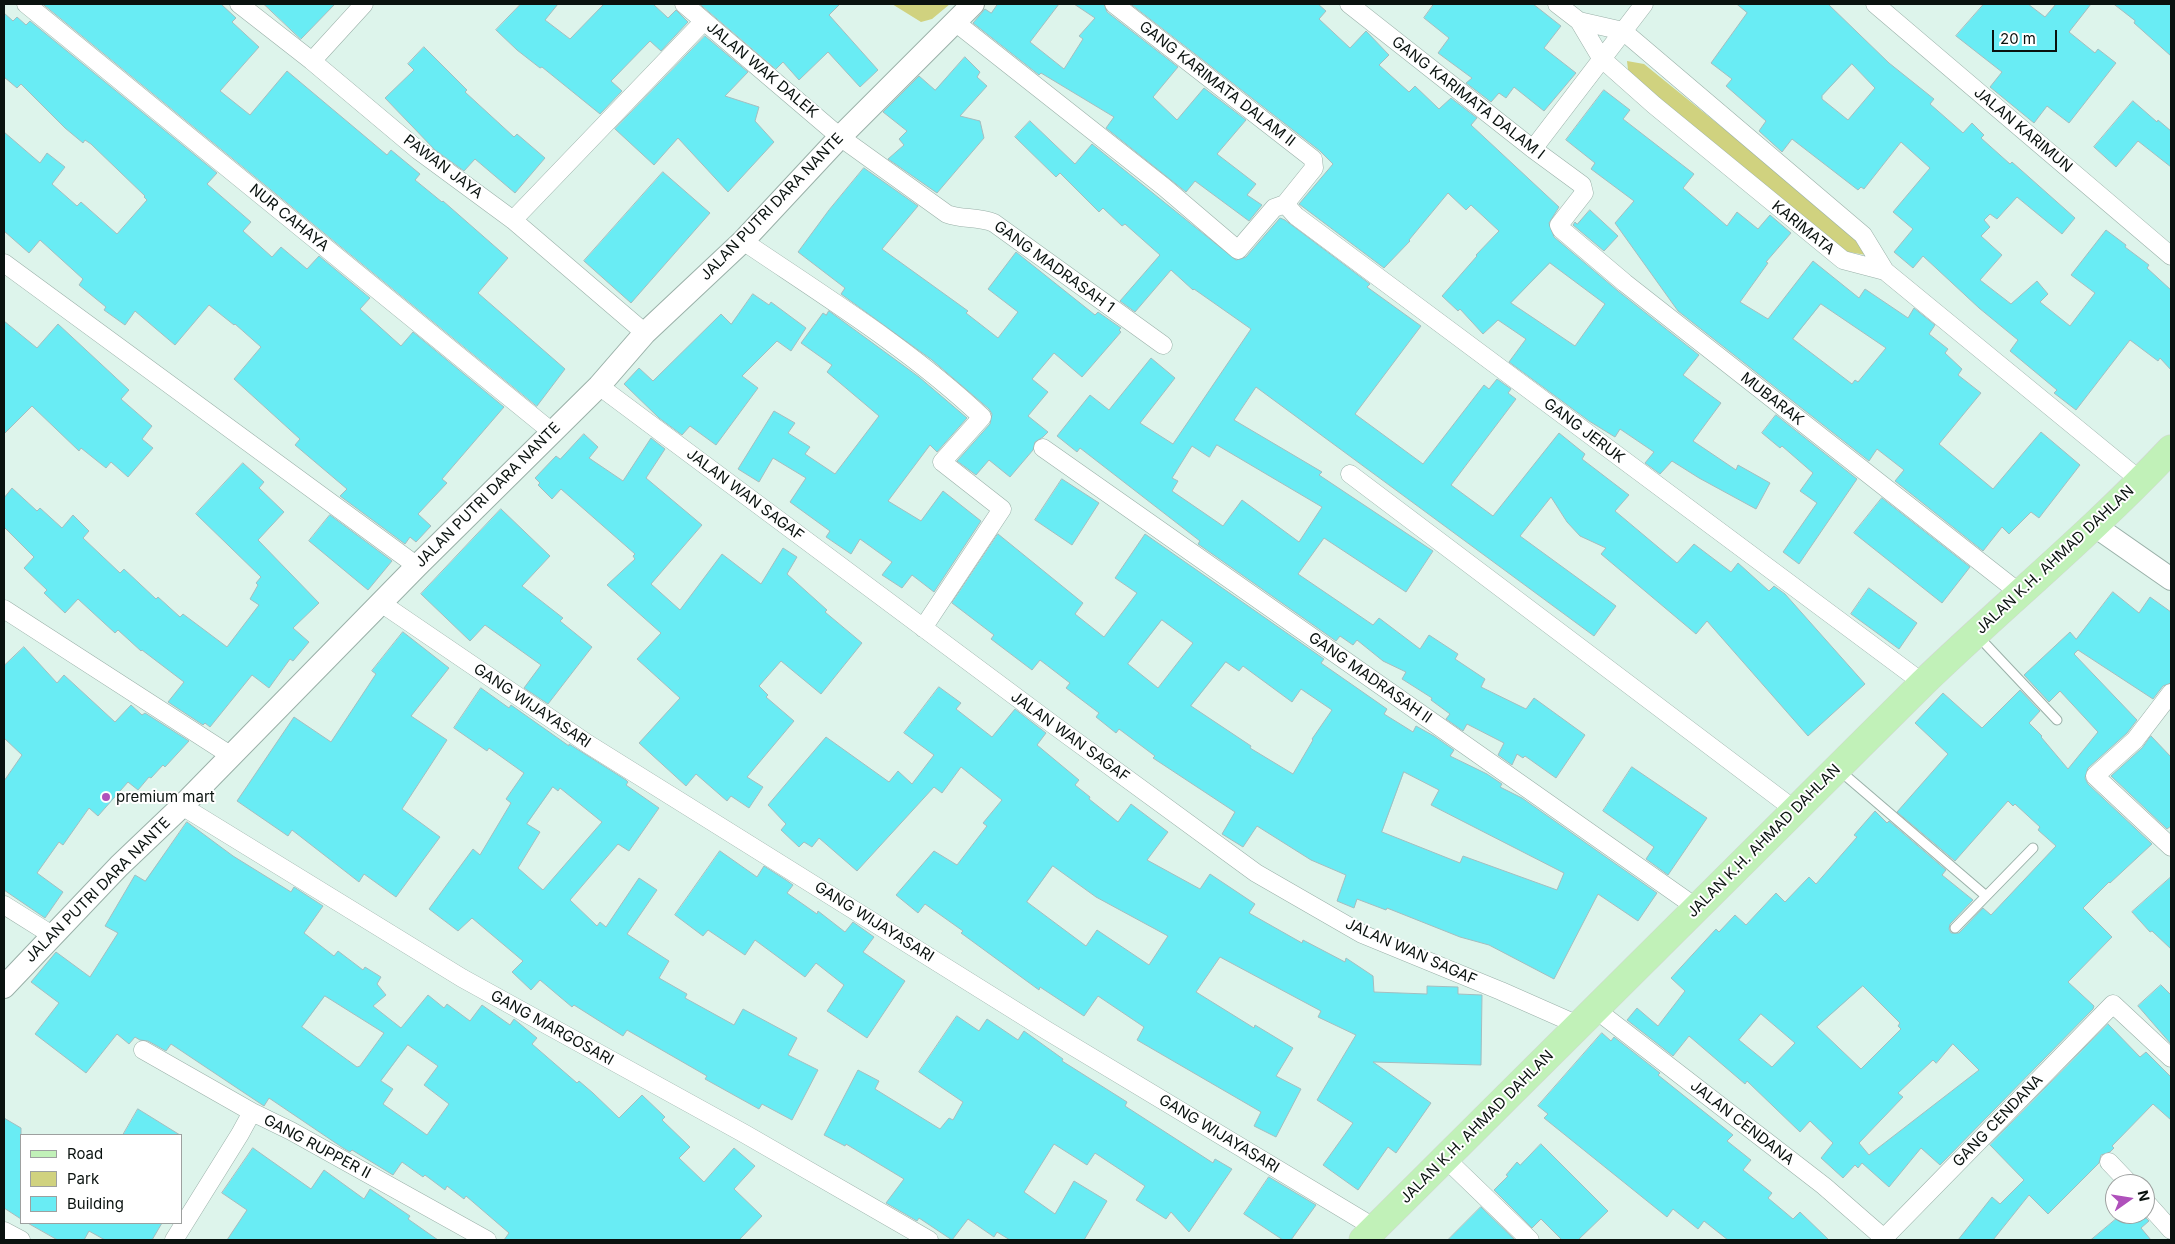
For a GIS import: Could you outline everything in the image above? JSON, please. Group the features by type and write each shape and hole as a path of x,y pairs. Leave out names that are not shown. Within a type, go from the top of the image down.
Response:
{"main road":[{"name":"JALAN K.H. AHMAD DAHLAN","path":"1369,1234 1923,683 2095,526 2141,481 2171,448"}],"street":[{"name":"NUR CAHAYA","path":"26,4 552,432"},
{"name":"PAWAN JAYA","path":"239,4 312,61 418,150 513,220 645,333"},
{"path":"312,61 364,4"},
{"name":"JALAN WAK DALEK","path":"684,4 840,137"},
{"name":"JALAN PUTRI DARA NANTE","path":"4,987 119,866 182,806 417,566 599,386 645,333 743,241 840,137 973,4"},
{"name":"GANG KARIMATA DALAM II","path":"1114,4 1313,159 1314,168 1285,204"},
{"name":"GANG KARIMATA DALAM I","path":"1349,4 1533,149 1582,185 1584,193"},
{"name":"KARIMATA","path":"1557,4 1579,21 1601,58 1654,105 1843,260 1885,271 2141,481"},
{"path":"1533,149 1644,4"},
{"name":"JALAN KARIMUN","path":"1875,4 2171,256"},
{"path":"513,220 704,21"},
{"path":"1579,21 1623,31 1863,235 1885,271"},
{"path":"955,22 1164,187 1238,250 1274,208 1285,204"},
{"name":"GANG MADRASAH 1","path":"840,137 947,214 954,217 982,218 994,223 1163,345"},
{"name":"MUBARAK","path":"1584,193 1559,225 1560,229 1625,283 2021,594"},
{"name":"GANG JERUK","path":"1285,204 1296,216 1923,683"},
{"path":"743,241 892,344 959,396 982,417 942,462 1002,508 923,628"},
{"path":"4,263 417,566"},
{"name":"JALAN WAN SAGAF","path":"599,386 923,628 1256,872 1362,934 1501,990 1587,1017"},
{"name":"GANG MADRASAH II","path":"1043,448 1697,908"},
{"path":"1350,474 1795,810"},
{"path":"2095,526 2171,579"},
{"name":"GANG WIJAYASARI","path":"381,603 588,744 1369,1234"},
{"path":"4,609 230,755"},
{"path":"2171,693 2134,740 2095,776 2171,847"},
{"name":"GANG MARGOSARI","path":"182,806 462,978 745,1134 929,1240"},
{"path":"4,905 52,935"},
{"name":"GANG CENDANA","path":"1885,1239 2113,1004 2171,1058"},
{"name":"JALAN CENDANA","path":"1587,1017 1824,1186 1885,1239"},
{"path":"143,1050 252,1112"},
{"name":"GANG RUPPER II","path":"174,1240 252,1112 300,1136 487,1240"},
{"path":"1446,1158 1530,1240"},
{"path":"2110,1162 2121,1174"},
{"path":"2155,1212 2171,1230"},
{"path":"4,1231 21,1240"}],"lane":[{"path":"1976,633 2057,720"},
{"path":"1837,768 1986,896"},
{"path":"1955,928 2033,848"}],"green space":[{"path":"892,4 950,4 932,19 921,22"},
{"path":"1627,61 1644,64 1855,235 1866,255 1843,251 1629,78"}],"building":[{"path":"43,4 221,4 236,18 232,22 259,47 220,91 250,115 287,71 387,155 391,150 420,174 415,180 443,201 508,258 478,293 565,369 537,406"},
{"path":"264,4 335,4 301,39"},
{"path":"521,4 558,4 545,20 570,39 604,4 653,4 668,18 676,10 688,22 661,51 650,41 611,81 622,91 600,114 542,67 540,68 517,50 496,30"},
{"path":"700,4 840,4 829,15 878,70 860,87 828,52 799,80 783,62 776,69"},
{"path":"998,4 1059,4 1030,42 1064,69 1083,39 1079,36 1095,18 1074,4 1104,4 1107,12 1178,67 1153,97 1177,120 1204,88 1246,120 1217,154 1256,184 1247,195 1262,205 1249,221 1195,181 1186,192 1106,128 1114,117 1041,73 1039,75 973,23 985,9 991,13"},
{"path":"1131,4 1318,4 1326,11 1319,19 1350,48 1366,31 1389,55 1379,65 1409,92 1415,86 1439,109 1451,98 1477,118 1471,125 1559,207 1549,223 1554,237 1699,355 1683,375 1721,403 1693,441 1736,470 1738,465 1770,483 1756,509 1672,461 1660,474 1645,463 1654,452 1620,429 1615,437 1589,421 1509,362 1526,339 1498,320 1483,334 1460,309 1458,311 1442,296 1499,231 1471,205 1466,210 1448,193 1410,241 1384,268 1299,204 1333,164 1320,151","holes":["1550,263 1605,304 1575,346 1511,303"]},
{"path":"1434,4 1533,4 1561,26 1544,48 1576,73 1544,111 1514,87 1506,98 1499,93 1491,102 1466,83 1472,78 1438,53 1449,38 1424,18"},
{"path":"1737,4 1828,4 1889,63 1934,99 1930,104 1963,133 1972,123 1984,135 1981,138 2010,164 2012,162 2075,218 2062,234 2017,197 1997,219 1990,214 1984,220 1990,227 1981,236 2002,255 1980,280 2011,304 2037,281 2048,294 2040,302 2070,326 2095,293 2071,275 2106,230 2126,245 2125,247 2149,265 2147,268 2171,290 2171,370 2160,358 2158,361 2130,340 2076,410 2054,393 2057,390 2010,351 2018,340 1979,308 1923,256 1913,268 1894,252 1913,229 1893,212 1930,168 1901,142 1864,189 1861,187 1858,190 1792,139 1782,152 1759,131 1766,121 1726,86 1732,79 1711,63 1747,13","holes":["1852,64 1875,88 1848,120 1822,99 1822,96"]},
{"path":"1984,4 2028,4 2045,17 2056,4 2091,4 2069,32 2095,53 2098,49 2116,63 2069,123 2047,106 2034,123 1990,87 2002,72 1956,36"},
{"path":"2114,4 2171,4 2171,56 2134,23 2135,21"},
{"path":"4,13 13,21 17,17 26,25 30,21 217,173 207,184 251,222 243,231 272,257 281,247 307,269 319,256 370,298 360,309 401,346 413,332 504,407 442,479 447,483 418,514 431,526 416,542 410,537 405,544 340,496 347,489 295,445 300,439 234,379 261,347 235,324 209,305 175,345 135,311 125,325 104,310 106,307 79,285 83,279 40,240 29,253 4,231 4,132 40,163 47,153 65,167 52,184 77,206 81,202 117,234 147,200 91,144 85,140 83,143 65,128 21,84 17,88 4,77"},
{"path":"705,36 748,72 725,96 759,107 755,121 774,142 728,192 678,138 654,165 615,129"},
{"path":"424,47 467,90 465,92 514,137 517,134 545,158 515,193 475,159 464,171 435,150 385,98 414,70 408,64"},
{"path":"965,57 980,72 977,77 987,86 960,116 980,121 984,138 937,193 888,159 904,145 899,139 907,131 883,112 919,76 935,90"},
{"path":"1604,90 1630,110 1623,119 1694,174 1683,188 1727,226 1737,212 1758,229 1770,215 1791,233 1766,262 1768,263 1740,302 1768,319 1813,261 1859,298 1865,289 1908,318 1914,308 1935,325 1929,334 1948,349 1945,353 1962,369 1958,375 1981,393 1939,444 1993,489 2041,432 2080,465 2039,518 2031,512 2009,534 2002,527 1983,551 1895,481 1904,470 1877,449 1869,461 1678,311 1615,223 1634,201 1591,169 1595,163 1566,140","holes":["1821,304 1886,348 1858,382 1855,380 1852,384 1793,339"]},
{"path":"2133,101 2157,122 2158,120 2171,131 2171,167 2138,141 2116,167 2094,147"},
{"path":"1030,121 1075,164 1092,144 1236,260 1246,257 1280,218 1285,220 1370,284 1367,287 1421,326 1355,414 1423,464 1484,385 1489,389 1497,379 1511,389 1508,393 1516,399 1451,485 1493,516 1559,433 1585,454 1582,459 1629,495 1615,511 1677,563 1694,544 1731,572 1738,563 1769,591 1774,586 1785,594 1865,684 1808,736 1707,621 1696,634 1601,554 1606,548 1580,536 1567,522 1551,497 1520,536 1616,606 1594,636 1256,387 1234,420 1322,472 1319,475 1433,551 1406,592 1324,538 1298,574 1373,625 1379,618 1420,649 1429,635 1458,654 1455,659 1485,679 1481,687 1526,709 1534,698 1585,735 1556,778 1525,756 1523,758 1517,754 1512,765 1498,755 1504,743 1467,724 1463,731 1446,719 1450,714 1431,700 1432,698 1402,679 1406,672 1383,661 1357,640 1353,645 1340,636 1336,641 1198,544 1200,541 1080,448 1077,452 1057,436 1090,395 1109,410 1151,358 1175,378 1140,423 1173,444 1251,329 1193,290 1171,270 1135,312 1120,301 1160,255 1125,224 1122,226 1103,208 1099,212 1060,173 1056,177 1015,137","holes":["1217,445 1322,507 1299,542 1242,500 1223,526 1172,491 1178,481 1172,478 1192,446 1209,457"]},
{"path":"864,168 918,206 882,249 968,311 966,313 998,338 1018,312 988,289 1016,252 1095,315 1098,312 1121,328 1119,330 1121,332 1082,377 1054,353 1032,379 1048,392 1028,416 1048,432 1035,442 1033,450 1010,477 989,460 976,475 957,461 990,424 992,414 989,409 932,360 841,294 845,288 798,252 829,210"},
{"path":"663,172 710,213 631,303 584,261"},
{"path":"1590,210 1618,236 1604,251 1573,225 1575,222 1577,224"},
{"path":"753,294 769,305 771,302 806,328 791,351 777,341 742,376 758,388 716,445 690,426 682,435 659,418 624,384 639,368 653,381 721,314 731,324"},
{"path":"829,311 919,377 967,418 937,452 930,445 888,501 921,521 943,491 981,521 934,592 912,575 902,588 882,575 892,562 860,539 851,554 826,537 830,531 790,502 806,478 773,458 759,482 738,469 774,411 795,423 788,433 810,447 805,454 835,474 879,416 827,372 832,365 801,343 823,313 826,315"},
{"path":"4,321 37,348 58,324 129,390 121,399 152,426 142,439 153,448 128,477 111,462 106,468 81,448 79,451 32,406 4,434"},
{"path":"1776,415 1857,479 1799,564 1783,552 1817,503 1800,491 1813,473 1782,446 1780,448 1762,433"},
{"path":"584,434 598,447 589,458 623,481 651,438 665,449 646,478 702,525 651,584 680,610 722,554 761,584 783,548 797,557 787,574 827,610 825,612 862,643 821,694 781,661 759,686 768,695 766,697 794,721 747,777 763,787 749,808 731,796 727,801 696,774 686,786 639,743 680,698 637,659 661,633 607,585 635,559 633,556 635,554 561,489 552,499 538,485 540,483 535,478 556,456 560,459"},
{"path":"243,463 264,482 259,488 284,512 258,540 319,603 293,628 309,642 293,661 290,659 269,688 252,675 210,727 205,723 203,725 168,702 184,682 141,651 118,630 115,633 78,599 65,613 44,593 47,590 24,568 34,557 4,527 4,498 12,488 37,511 40,508 62,528 73,515 89,531 83,538 120,573 124,569 156,599 158,597 180,617 183,614 227,647 259,605 250,599 258,585 256,583 261,577 196,514"},
{"path":"1062,479 1099,503 1072,545 1035,520"},
{"path":"1882,498 1970,567 1942,603 1854,533"},
{"path":"501,509 550,556 522,586 563,618 560,621 592,647 548,704 524,688 541,665 485,625 470,641 421,594"},
{"path":"330,515 392,561 368,590 309,541"},
{"path":"998,534 1083,603 1075,614 1104,637 1137,593 1115,578 1145,534 1324,659 1321,663 1387,709 1384,714 1413,732 1416,726 1434,736 1454,750 1450,756 1487,774 1502,784 1500,787 1522,798 1657,893 1638,921 1598,894 1554,979 1489,945 1460,937 1387,908 1386,910 1357,899 1354,908 1337,901 1346,875 1311,860 1257,826 1243,847 1222,834 1235,812 1153,758 1155,756 1119,729 1116,733 1096,717 1099,713 1066,688 1070,683 1040,660 1032,670 991,639 994,635 952,603","holes":["1162,620 1193,643 1158,688 1128,664","1226,662 1239,671 1243,666 1292,702 1301,689 1332,710 1312,739 1293,774 1250,748 1251,746 1191,706","1404,772 1439,790 1431,805 1564,873 1557,890 1463,856 1460,863 1382,832"]},
{"path":"1869,588 1917,623 1899,649 1851,614"},
{"path":"2113,592 2139,613 2150,597 2171,612 2171,683 2163,686 2153,699 2078,650 2074,654 2137,720 2127,733 2088,768 2085,778 2088,784 2152,844 2083,908 2112,937 2068,982 2094,1006 2093,1009 1940,1165 1921,1148 1889,1187 1862,1163 1858,1168 1855,1165 1843,1178 1821,1158 1833,1143 1810,1121 1800,1132 1747,1081 1745,1084 1689,1036 1673,1056 1627,1020 1637,1008 1658,1026 1685,991 1671,978 1716,929 1719,932 1735,915 1746,925 1776,893 1785,902 1809,877 1816,884 1857,837 1854,835 1875,811 1887,823 1889,821 1946,870 1942,875 1973,900 1950,924 1949,929 1951,933 1959,933 1983,908 1991,915 2056,846 2038,830 2040,827 2015,804 2013,806 2008,801 1955,861 1897,812 1948,754 1915,723 1943,693 1982,728 2020,690 2040,711 2029,723 2042,736 2068,769 2098,732 2060,691 2049,702 2024,675 2070,632 2076,639","holes":["1863,986 1900,1023 1898,1026 1901,1029 1861,1069 1817,1027","1761,1014 1795,1043 1772,1067 1739,1040","1953,1044 1979,1070 1869,1155 1859,1143 1903,1097 1898,1093 1933,1060 1936,1063"]},
{"path":"403,632 449,668 411,716 447,740 402,809 440,837 396,897 364,874 359,882 292,830 288,836 237,801 294,717 331,742 376,674 372,671"},
{"path":"24,647 57,683 64,675 115,722 131,705 142,715 145,713 189,741 165,767 163,765 138,790 128,782 98,816 89,808 63,845 59,842 37,873 63,892 45,918 4,890 4,781 22,755 4,738 4,666"},
{"path":"939,687 961,703 956,709 992,737 1015,709 1046,733 1037,745 1079,780 1075,785 1090,797 1089,799 1118,822 1131,804 1168,832 1147,860 1200,889 1210,874 1255,904 1249,913 1302,943 1303,940 1345,962 1346,958 1373,976 1374,992 1427,994 1427,986 1458,987 1458,994 1482,995 1481,1065 1373,1062 1431,1103 1396,1153 1388,1147 1358,1190 1323,1165 1353,1123 1317,1100 1356,1035 1318,1017 1321,1011 1220,957 1196,992 1254,1028 1255,1025 1293,1048 1276,1076 1301,1089 1276,1137 1254,1126 1261,1112 1137,1040 1144,1027 1098,996 1084,1016 1040,987 1039,990 925,904 918,913 896,895 934,851 957,865 987,826 983,823 1002,800 961,767 942,793 934,787 857,871 819,838 812,847 804,842 799,847 781,830 786,824 768,805 826,737 889,782 898,771 912,784 934,755 904,733","holes":["1053,866 1096,897 1168,936 1149,965 1097,930 1086,946 1027,902"]},
{"path":"481,688 509,708 511,705 569,746 569,744 626,780 628,782 626,785 659,808 629,851 618,844 570,900 597,926 600,922 606,927 639,878 657,890 627,934 669,961 659,978 687,994 685,998 734,1025 743,1009 797,1038 788,1055 818,1070 792,1120 762,1104 759,1109 705,1079 707,1076 627,1030 623,1036 574,1005 572,1007 540,980 531,990 512,972 523,961 472,918 458,931 429,909 473,849 480,855 511,803 506,799 524,773 489,748 487,751 454,728","holes":["553,787 558,791 560,788 602,822 543,890 518,868 540,832 527,824"]},
{"path":"2151,736 2171,757 2171,826 2167,829 2111,776 2142,748"},
{"path":"1632,767 1707,818 1668,875 1646,859 1654,847 1603,811"},
{"path":"187,822 233,856 291,892 294,887 323,906 304,933 334,956 338,951 363,970 365,967 381,977 377,984 386,995 373,1006 401,1028 428,995 444,1008 447,1004 470,1021 482,1005 510,1025 514,1019 537,1038 532,1044 577,1083 579,1081 619,1118 642,1095 665,1117 662,1120 690,1147 679,1158 704,1182 734,1148 755,1166 734,1189 762,1216 739,1240 504,1240 509,1233 466,1196 464,1199 447,1186 445,1190 425,1175 423,1177 402,1162 393,1175 352,1150 350,1152 343,1148 269,1098 264,1106 171,1044 166,1051 148,1041 135,1037 129,1044 117,1034 86,1073 35,1034 59,1003 31,982 56,952 90,977 118,933 105,926 135,875 145,881","holes":["325,996 384,1033 360,1066 357,1067 302,1027","408,1045 438,1066 424,1085 449,1104 427,1135 383,1104 393,1089 381,1081"]},
{"path":"720,851 757,877 764,866 786,880 793,885 787,893 817,914 818,911 845,932 853,922 874,937 863,952 905,981 867,1038 827,1011 844,985 816,963 805,977 755,940 745,955 708,930 703,936 675,915"},
{"path":"2171,877 2171,949 2152,931 2150,932 2132,912"},
{"path":"2161,985 2171,995 2171,1044 2138,1006"},
{"path":"957,1016 979,1031 987,1019 1018,1040 1024,1031 1063,1059 1062,1061 1127,1102 1125,1106 1213,1163 1215,1159 1232,1169 1189,1232 1171,1212 1166,1219 1136,1200 1145,1186 1095,1153 1087,1165 1054,1144 1024,1192 1055,1214 1074,1181 1107,1201 1084,1240 1010,1240 997,1232 994,1237 968,1219 952,1240 919,1218 917,1221 886,1203 904,1179 846,1144 845,1146 824,1135 858,1070 879,1081 875,1089 940,1129 949,1118 953,1120 963,1102 919,1072"},
{"path":"2108,1024 2140,1057 2146,1052 2171,1077 2171,1120 2153,1104 2112,1146 2114,1148 2110,1152 2101,1155 2099,1163 2048,1214 2029,1195 1993,1240 1958,1240 1992,1197 2000,1204 2024,1180 1990,1145"},
{"path":"1602,1033 1611,1041 1614,1037 1733,1135 1727,1141 1751,1160 1743,1170 1772,1193 1768,1198 1793,1219 1800,1212 1829,1240 1728,1240 1704,1221 1698,1229 1673,1209 1667,1217 1544,1118 1548,1114 1538,1106"},
{"path":"138,1109 178,1134 124,1134"},
{"path":"4,1118 21,1128 20,1218 4,1208"},
{"path":"1541,1144 1608,1211 1578,1240 1562,1240 1541,1219 1532,1228 1494,1190 1508,1176 1506,1175 1517,1162 1520,1165"},
{"path":"253,1148 311,1189 324,1170 364,1199 370,1189 410,1216 408,1219 438,1240 227,1240 247,1210 222,1193"},
{"path":"1269,1177 1316,1205 1291,1240 1283,1240 1244,1214"},
{"path":"1481,1207 1515,1240 1448,1240"},
{"path":"30,1224 161,1224 152,1240 105,1240 89,1231 84,1240 58,1240"},
{"path":"2110,1224 2146,1224 2141,1228 2151,1240 2091,1240"}],"place":[{"name":"premium mart","path":"106,797"}]}
